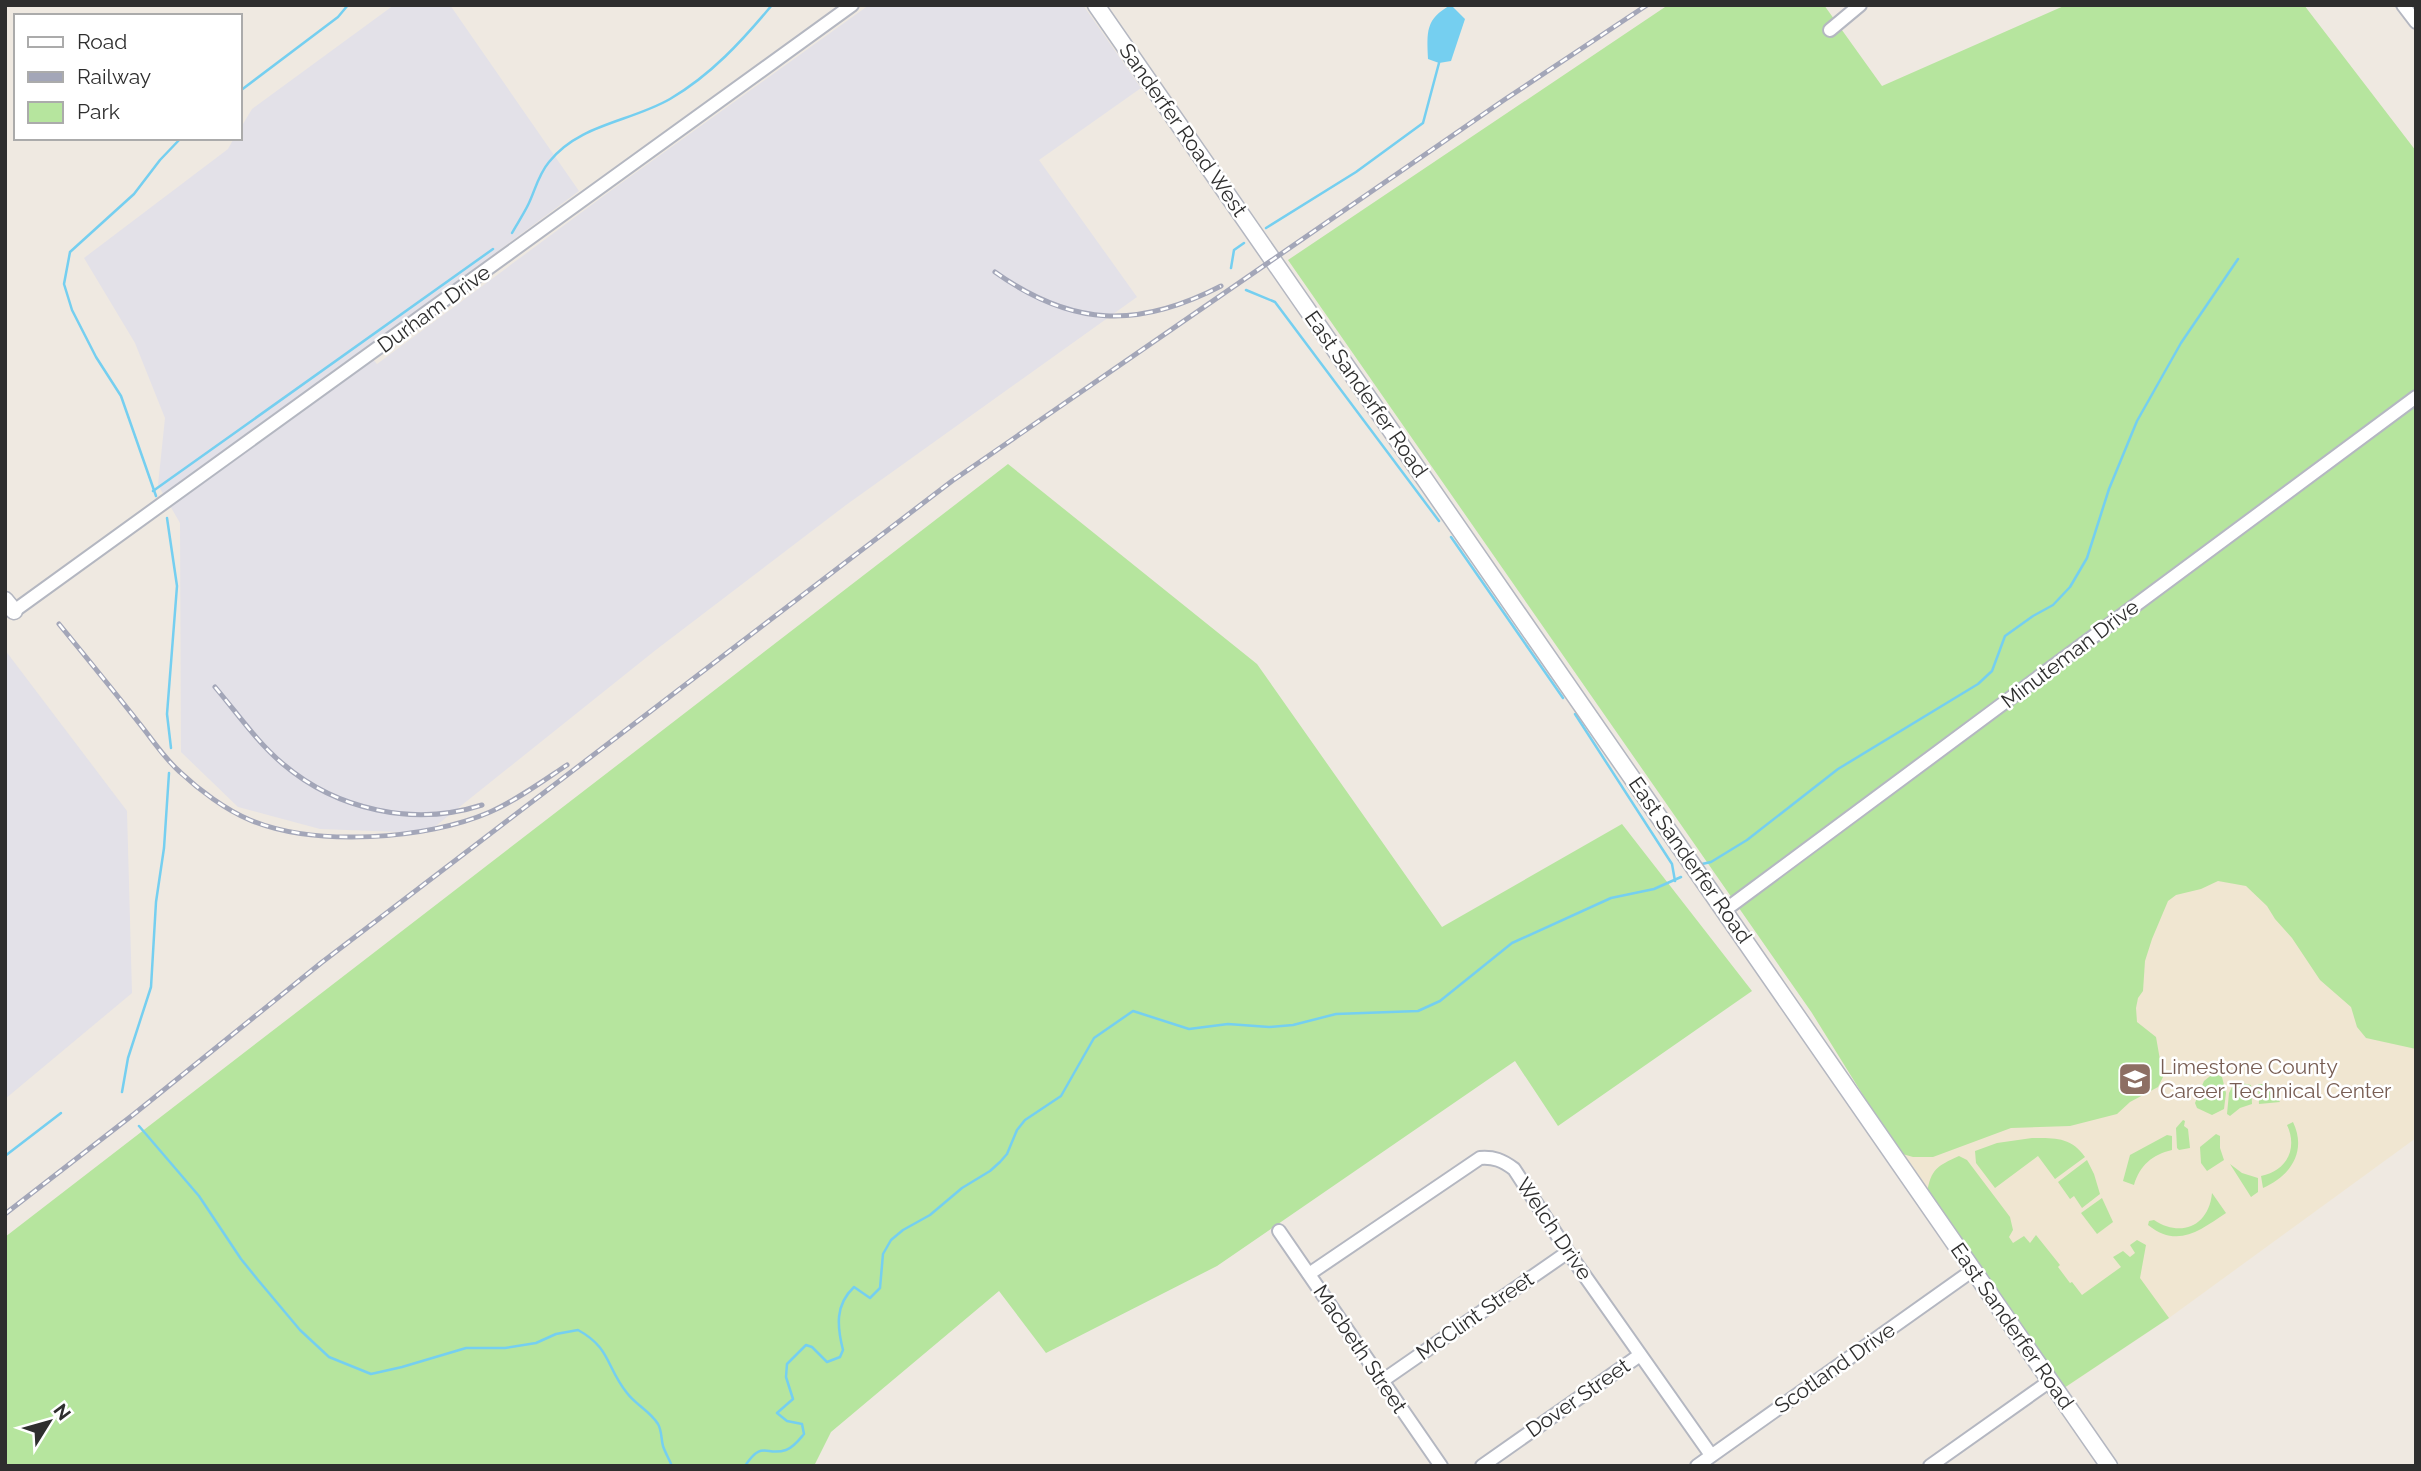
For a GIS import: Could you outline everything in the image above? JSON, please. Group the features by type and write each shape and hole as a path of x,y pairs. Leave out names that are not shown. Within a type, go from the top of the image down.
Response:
{"street":[{"name":"Durham Drive","path":"10,605 852,5"},
{"name":"Sanderfer Road West","path":"1096,5 1270,255"},
{"path":"1830,30 1860,5"},
{"path":"2403,5 2416,22"},
{"name":"East Sanderfer Road","path":"1270,255 2109,1466"},
{"name":"Minuteman Drive","path":"1725,910 2416,397"},
{"name":"Welch Drive","path":"1309,1274 1479,1158 1492,1157 1504,1161 1514,1169 1711,1455"},
{"name":"Macbeth Street","path":"1279,1231 1441,1466"},
{"name":"McClint Street","path":"1382,1381 1569,1252"},
{"name":"Scotland Drive","path":"1697,1466 1973,1269"},
{"name":"Dover Street","path":"1482,1466 1640,1354"},
{"path":"1930,1466 2050,1381"}],"shaded area":[{"path":"394,5 450,5 579,191 365,350 377,364 613,189 869,5 1083,5 1141,88 1039,160 1137,297 846,505 657,649 427,833 320,829 238,807 181,752 180,523 158,485 165,418 135,343 84,258 228,149 233,140 242,140 242,126 252,109"},
{"path":"5,650 127,811 132,993 5,1099"},
{"name":"Limestone County Career Technical Center","path":"2207,733 2416,1020 2416,1138 2169,1318 2061,1390 1924,1193 1812,1013"}],"green space":[{"path":"1668,5 1824,5 1882,86 2066,5 2304,5 2416,151 2416,1049 2366,1038 2357,1027 2351,1007 2320,980 2267,906 2246,886 2218,881 2201,889 2176,895 2168,901 2145,961 2143,991 2136,1008 2137,1022 2156,1037 2163,1077 2158,1087 2130,1102 2117,1114 2070,1126 2011,1128 1933,1157 1913,1157 1899,1153 1812,1013 1288,260"},
{"path":"1008,464 1257,664 1442,927 1622,824 1752,991 1558,1126 1515,1061 1217,1266 1046,1353 999,1291 831,1432 814,1466 5,1466 5,1237"},
{"path":"2214,1073 2222,1077 2226,1093 2224,1109 2212,1115 2197,1108 2195,1103 2204,1081"},
{"path":"2237,1082 2251,1085 2252,1104 2240,1108 2230,1116 2227,1114 2229,1093"},
{"path":"2258,1084 2269,1084 2280,1102 2259,1104"},
{"path":"2183,1120 2188,1129 2190,1148 2179,1150 2176,1128"},
{"path":"2293,1122 2298,1143 2294,1161 2281,1177 2263,1188 2261,1176 2278,1169 2288,1157 2291,1142 2287,1125"},
{"path":"2216,1134 2220,1136 2224,1160 2207,1171 2201,1163 2200,1147"},
{"path":"2167,1135 2172,1136 2172,1150 2148,1162 2134,1185 2123,1181 2130,1155"},
{"path":"2032,1138 2068,1142 2085,1157 2055,1179 2038,1156 1995,1188 1976,1163 1975,1151 1997,1143"},
{"path":"1959,1156 1967,1160 2010,1217 2013,1230 2009,1237 2013,1243 2024,1236 2030,1243 2036,1235 2060,1265 2058,1267 2070,1283 2072,1282 2082,1295 2121,1267 2113,1257 2123,1251 2130,1257 2135,1253 2130,1245 2137,1240 2146,1245 2140,1278 2169,1318 2061,1390 1927,1193 1936,1169"},
{"path":"2087,1160 2100,1194 2082,1208 2074,1196 2070,1199 2058,1182"},
{"path":"2230,1164 2242,1173 2258,1178 2258,1192 2251,1197"},
{"path":"2212,1193 2226,1213 2198,1231 2169,1236 2148,1225 2149,1221 2154,1220 2174,1228 2192,1226 2205,1214"},
{"path":"2102,1198 2113,1222 2097,1234 2081,1213"}],"water":[{"path":"1451,5 1465,19 1451,61 1439,63 1428,59 1429,27 1436,16"}],"waterway":[{"path":"242,89 338,17 348,5"},
{"path":"512,233 542,172 561,149 590,131 655,107 685,90 725,56 772,5"},
{"path":"1266,228 1356,172 1423,123 1439,63"},
{"path":"156,496 121,396 96,357 72,310 64,284 70,252 134,194 179,140"},
{"path":"1231,268 1234,250 1244,243"},
{"path":"153,491 493,249"},
{"path":"1702,864 1711,862 1747,840 1838,769 1978,684 1992,671 2005,636 2053,605 2070,587 2087,558 2109,489 2137,421 2181,343 2238,259"},
{"path":"1246,290 1275,302 1439,521"},
{"path":"167,518 177,586 167,714 171,748"},
{"path":"1451,537 1563,698"},
{"path":"1575,714 1672,864 1675,881"},
{"path":"122,1092 128,1058 151,987 156,902 164,848 169,773"},
{"path":"745,1466 756,1453 786,1450 804,1434 802,1424 787,1421 777,1413 793,1399 786,1377 787,1364 806,1345 812,1347 827,1362 840,1357 843,1350 839,1316 843,1301 854,1287 870,1298 880,1288 883,1254 891,1240 930,1215 962,1188 1000,1162 1025,1120 1061,1096 1094,1038 1133,1011 1189,1029 1228,1024 1269,1027 1293,1025 1336,1014 1418,1011 1440,1001 1512,943 1611,898 1654,889 1681,877"},
{"path":"5,1156 61,1113"},
{"path":"139,1126 199,1196 258,1280 300,1330 329,1357 371,1374 466,1348 505,1348 536,1343 556,1334 578,1330 597,1344 620,1384 658,1424 663,1446 672,1466"}],"railway":[{"path":"5,1214 321,963 952,481 1504,100 1647,5"},
{"path":"995,272 1023,290 1051,303 1078,312 1106,316 1162,310 1221,286"},
{"path":"59,624 174,767 232,811 276,829 338,837 370,837 435,829 490,812 567,765"},
{"path":"215,687 256,737 283,764 327,793 377,810 403,814 430,814 482,805"}],"place":[{"name":"Limestone County Career Technical Center","path":"2135,1079"}]}
